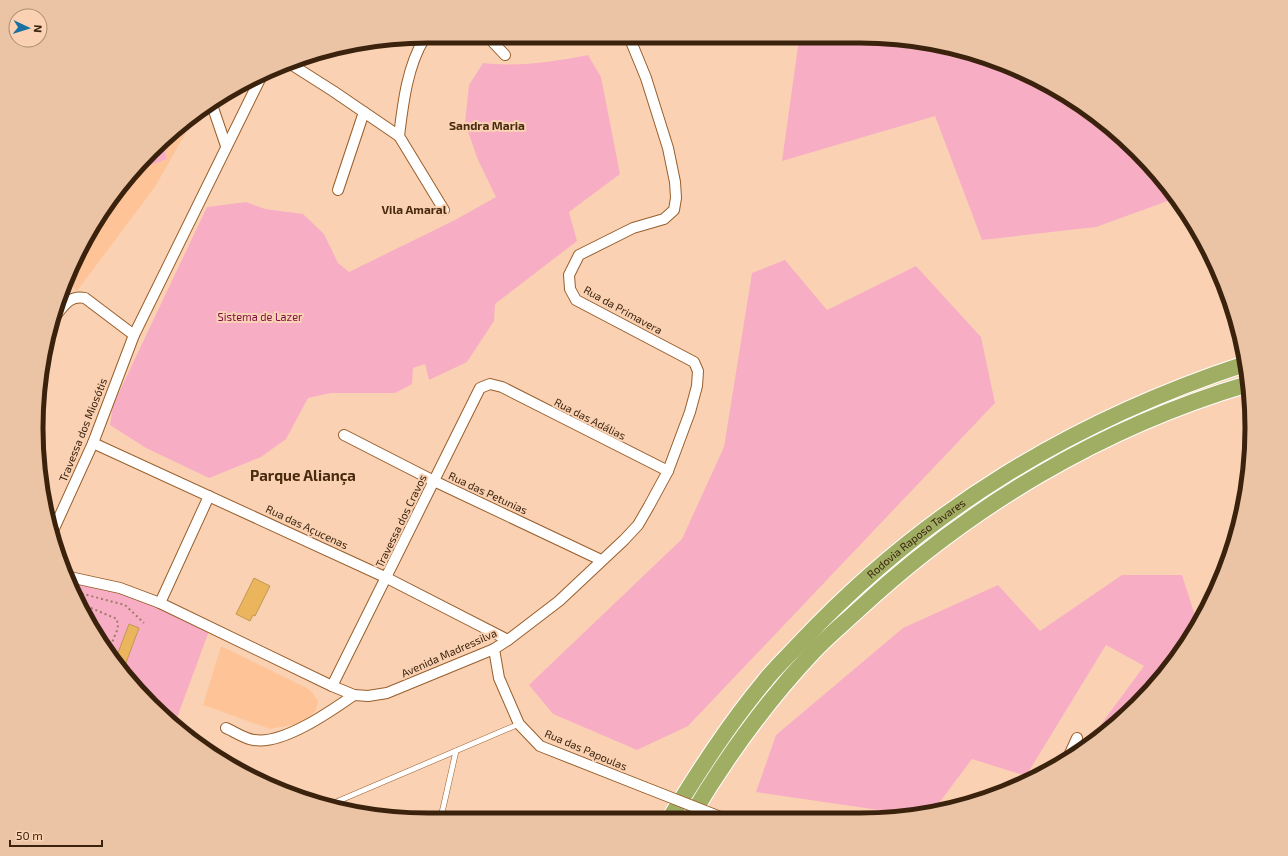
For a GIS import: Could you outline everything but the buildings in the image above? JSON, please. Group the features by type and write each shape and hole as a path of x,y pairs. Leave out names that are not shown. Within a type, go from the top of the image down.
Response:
{"highway":[{"name":"Rodovia Raposo Tavares","path":"673,813 706,761 764,682 830,612 878,567 931,525 981,490 1044,451 1090,427 1159,396 1240,366"},
{"name":"Rodovia Raposo Tavares","path":"693,813 712,781 763,710 813,651 881,589 942,539 992,503 1046,469 1104,439 1171,410 1243,386"}],"street":[{"path":"399,136 404,102 414,59 422,43"},
{"path":"494,43 505,55"},
{"name":"Rua da Primavera","path":"632,43 646,78 668,148 675,182 676,198 674,210 664,219 633,228 579,255 570,275 570,289 576,300 686,358"},
{"path":"295,67 399,136 444,210"},
{"name":"Travessa dos Miosótis","path":"54,519 93,443 134,335 258,83"},
{"path":"213,109 226,146"},
{"path":"338,190 364,112"},
{"path":"62,309 70,299 80,297 85,298 134,335"},
{"name":"Avenida Madressilva","path":"73,578 120,588 160,603 332,686 354,695 368,696 387,693 494,649 508,640 549,610 638,525 668,471 690,412 697,386 698,371 694,362 686,358"},
{"name":"Travessa dos Cravos","path":"332,686 387,578 480,388 490,384 502,388"},
{"name":"Rua das Adálias","path":"502,388 668,471"},
{"name":"Rua das Petunias","path":"344,435 434,481 602,560"},
{"name":"Rua das Açucenas","path":"93,443 387,578 508,640"},
{"path":"160,603 209,496"},
{"name":"Rua das Papoulas","path":"494,649 499,678 519,724 540,746 710,813"},
{"path":"226,728 254,740 274,738 303,728 321,718 354,695"},
{"path":"1072,749 1077,738"}],"lane":[{"path":"336,802 519,724"},
{"path":"442,813 456,751"}],"path":[{"path":"81,593 125,605 144,623"},
{"path":"87,606 117,619 118,628 111,646"}],"shaded area":[{"path":"189,127 155,187 77,291 70,285 72,281 95,235 108,214 139,174 174,139"},
{"path":"221,646 305,687 312,692 318,701 316,710 310,717 297,724 270,729 203,705"}],"green space":[{"path":"798,43 860,43 910,46 935,50 984,63 1007,72 1053,95 1074,108 1114,139 1149,174 1170,200 1096,227 982,240 935,116 782,161"},
{"name":"Sistema de Lazer","path":"588,55 601,77 620,174 569,212 577,241 495,304 494,321 467,362 429,380 425,364 413,368 412,384 395,393 331,393 308,398 286,439 261,457 209,478 146,448 110,425 113,405 207,207 246,202 265,209 303,214 324,234 338,263 349,272 455,220 496,197 478,160 465,123 469,85 483,63 523,64 561,60"},
{"path":"164,149 167,159 145,167"},
{"path":"785,260 827,310 916,266 981,337 995,403 688,726 637,750 553,714 529,685 682,539 724,447 752,273"},
{"path":"1122,575 1182,575 1195,616 1180,642 1149,682 1114,717 1099,729 1144,666 1106,645 1027,774 1025,776 972,759 937,805 890,812 756,792 776,735 903,628 998,585 1040,631"},
{"path":"75,581 136,597 209,631 177,719 139,682 108,642"}],"district":[{"name":"Sandra Maria","path":"487,126"},
{"name":"Vila Amaral","path":"414,210"},
{"name":"Parque Aliança","path":"303,476"}]}
